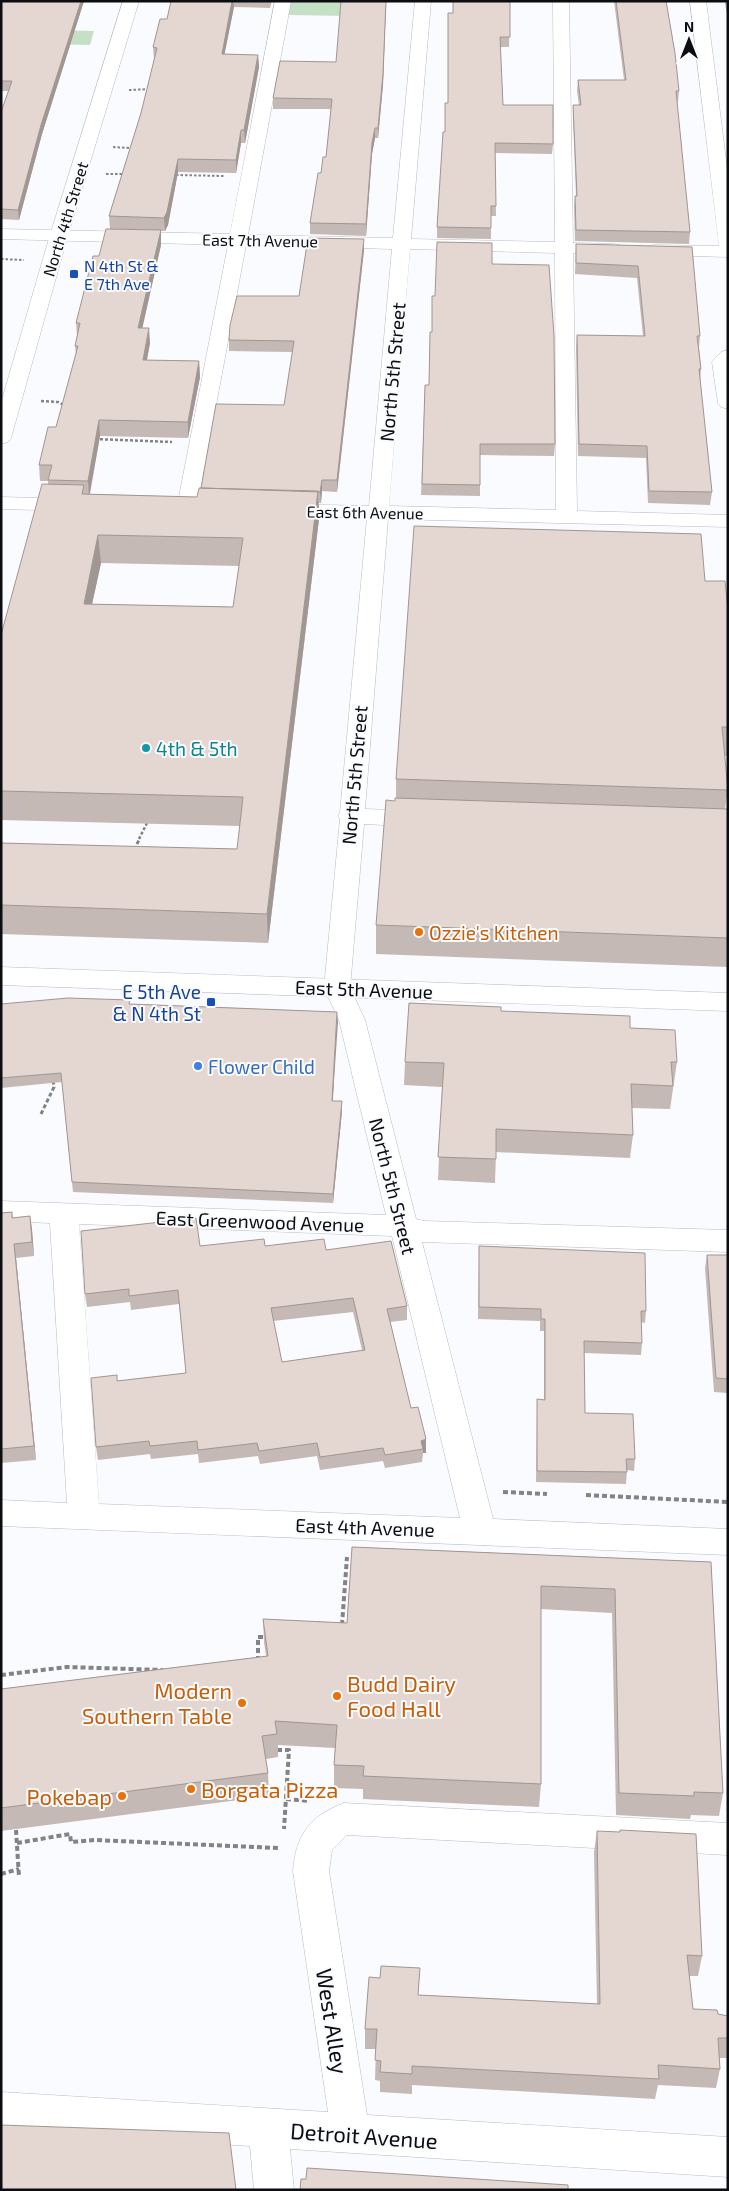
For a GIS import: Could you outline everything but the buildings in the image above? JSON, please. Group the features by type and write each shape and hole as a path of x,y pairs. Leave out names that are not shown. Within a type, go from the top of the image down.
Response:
{"street":[{"name":"North 4th Street","path":"1,438 59,235 131,1"},
{"path":"187,507 283,1"},
{"name":"North 5th Street","path":"423,1 379,512 350,816 337,988 352,1020 480,1532"},
{"path":"561,1 567,517"},
{"path":"698,1 728,251"},
{"name":"East 7th Avenue","path":"1,234 728,251"},
{"path":"728,356 722,362 728,403"},
{"path":"1,503 92,505"},
{"name":"East 6th Avenue","path":"264,509 728,521"},
{"path":"350,816 444,820"},
{"name":"East 5th Avenue","path":"1,976 728,1002"},
{"name":"East Greenwood Avenue","path":"1,1211 403,1226 424,1232 728,1241"},
{"path":"64,1213 84,1516"},
{"name":"East 4th Avenue","path":"1,1513 728,1542"},
{"name":"West Alley","path":"351,2134 314,1908 310,1862 316,1842 330,1825 344,1819 728,1839"},
{"name":"Detroit Avenue","path":"1,2111 728,2157"},
{"path":"268,2128 274,2190"}],"path":[{"path":"143,91 158,88"},
{"path":"129,90 152,93"},
{"path":"113,147 129,148 136,144"},
{"path":"129,148 134,152"},
{"path":"105,174 124,174"},
{"path":"173,175 250,176"},
{"path":"1,259 25,260"},
{"path":"41,402 65,400"},
{"path":"58,402 70,407"},
{"path":"86,439 199,443"},
{"path":"130,858 147,824"},
{"path":"41,1114 54,1087 53,1078"},
{"path":"470,1491 547,1494"},
{"path":"586,1496 728,1502"},
{"path":"341,1631 347,1554"},
{"path":"258,1664 258,1637 277,1638"},
{"path":"1,1675 67,1667 172,1670"},
{"path":"277,1750 289,1750 283,1838"},
{"path":"16,1830 19,1877"},
{"path":"17,1843 70,1834 71,1842 94,1840 283,1848"},
{"path":"1,1874 19,1869"}],"green space":[{"path":"290,1 350,1 349,16 288,15"},
{"path":"1,29 94,31 90,45 1,43"}],"place":[{"name":"N 4th St & E 7th Ave","path":"74,274"},
{"name":"4th & 5th","path":"146,748"},
{"name":"Ozzie's Kitchen","path":"419,932"},
{"name":"E 5th Ave & N 4th St","path":"211,1002"},
{"name":"Flower Child","path":"198,1066"},
{"name":"Budd Dairy Food Hall","path":"337,1696"},
{"name":"Modern Southern Table","path":"242,1703"},
{"name":"Borgata Pizza","path":"191,1789"},
{"name":"Pokebap","path":"122,1796"}]}
